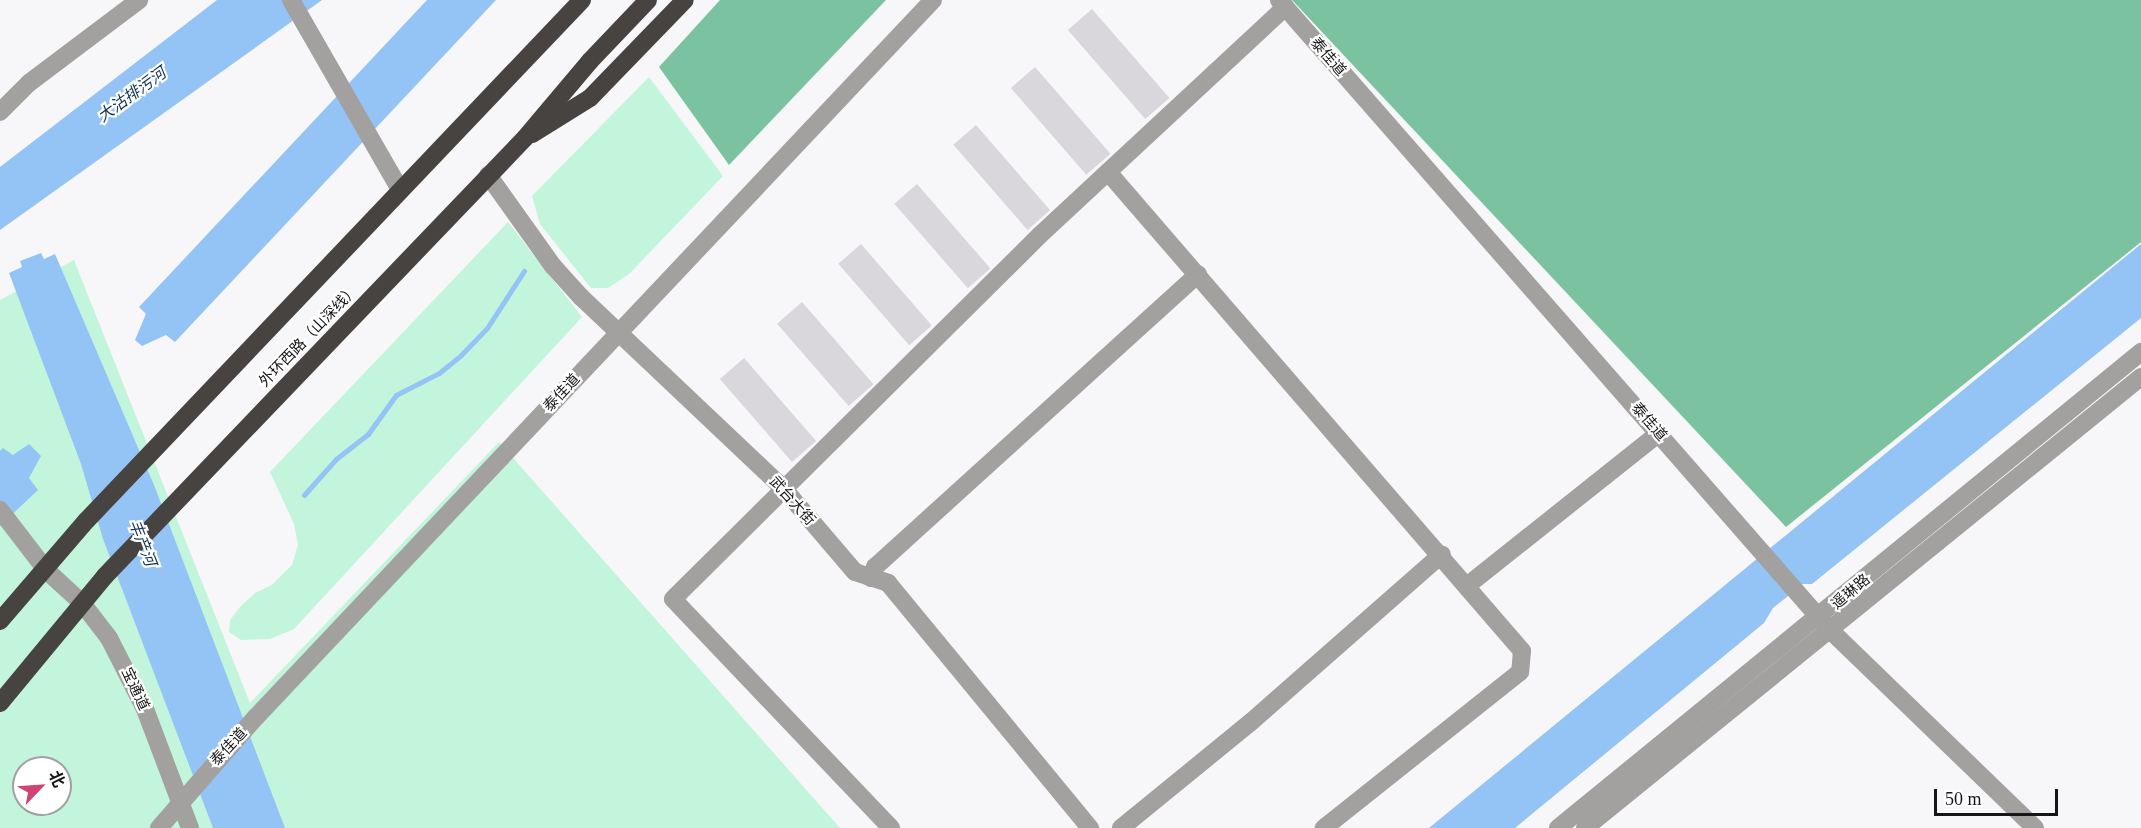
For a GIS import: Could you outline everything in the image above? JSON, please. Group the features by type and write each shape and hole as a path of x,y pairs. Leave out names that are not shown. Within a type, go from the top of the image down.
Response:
{"highway":[{"path":"0,621 87,520 582,0"},
{"name":"外环西路（山深线）","path":"0,703 105,576 525,138 590,61 648,0"},
{"path":"525,138 568,115 590,98 685,0"}],"street":[{"path":"0,112 29,83 139,0"},
{"path":"291,0 401,191"},
{"name":"泰佳道","path":"159,828 180,801 256,717 933,0"},
{"path":"891,828 673,599 1282,4"},
{"name":"泰佳道","path":"1282,4 1819,618 2035,828"},
{"path":"1108,172 1442,554 1522,651 1520,672 1324,828"},
{"name":"武台大街","path":"488,175 553,266 618,333 784,489 855,572 888,583 1090,828"},
{"path":"871,578 875,567 1198,274"},
{"name":"遥琳路","path":"1558,828 1819,618 2141,352"},
{"name":"遥琳路","path":"1585,828 1819,618 2141,377"},
{"path":"1468,585 1659,433"},
{"name":"宝通道","path":"0,510 45,570 82,603 109,638 127,669 190,828"},
{"path":"1121,828 1251,722 1442,554"}],"green space":[{"path":"720,0 886,0 729,165 659,67"},
{"path":"1292,0 2141,0 2141,242 1786,527"},
{"path":"649,77 723,176 629,274 608,288 591,288 540,224 532,196"},
{"path":"508,222 582,317 294,629 270,639 241,640 229,632 230,620 255,593 272,585 292,565 298,545 294,524 270,472"},
{"path":"74,260 250,703 499,442 840,828 0,828 0,300"}],"water":[{"name":"大沽排污河","path":"217,0 322,0 0,230 0,167"},
{"path":"427,0 496,0 175,342 166,335 142,346 135,340 146,314 139,307"},
{"path":"2141,244 2141,318 1812,584 1803,584 1773,608 1764,623 1515,828 1429,828"},
{"name":"丰产河","path":"41,253 44,259 55,254 154,485 285,828 213,828 103,539 81,464 9,273 22,267 20,261"},
{"path":"29,444 41,456 29,478 38,490 0,526 0,451 3,448 13,455"}],"building":[{"path":"1092,9 1169,98 1145,119 1068,30"},
{"path":"1035,67 1110,154 1086,175 1011,88"},
{"path":"976,125 1050,210 1027,230 953,145"},
{"path":"917,184 990,269 968,288 894,204"},
{"path":"861,244 932,326 909,345 838,264"},
{"path":"802,302 874,384 849,406 777,324"},
{"path":"744,358 816,441 792,462 720,379"}],"waterway":[{"path":"304,495 336,459 368,434 396,395 439,373 461,355 487,328 524,271"}]}
